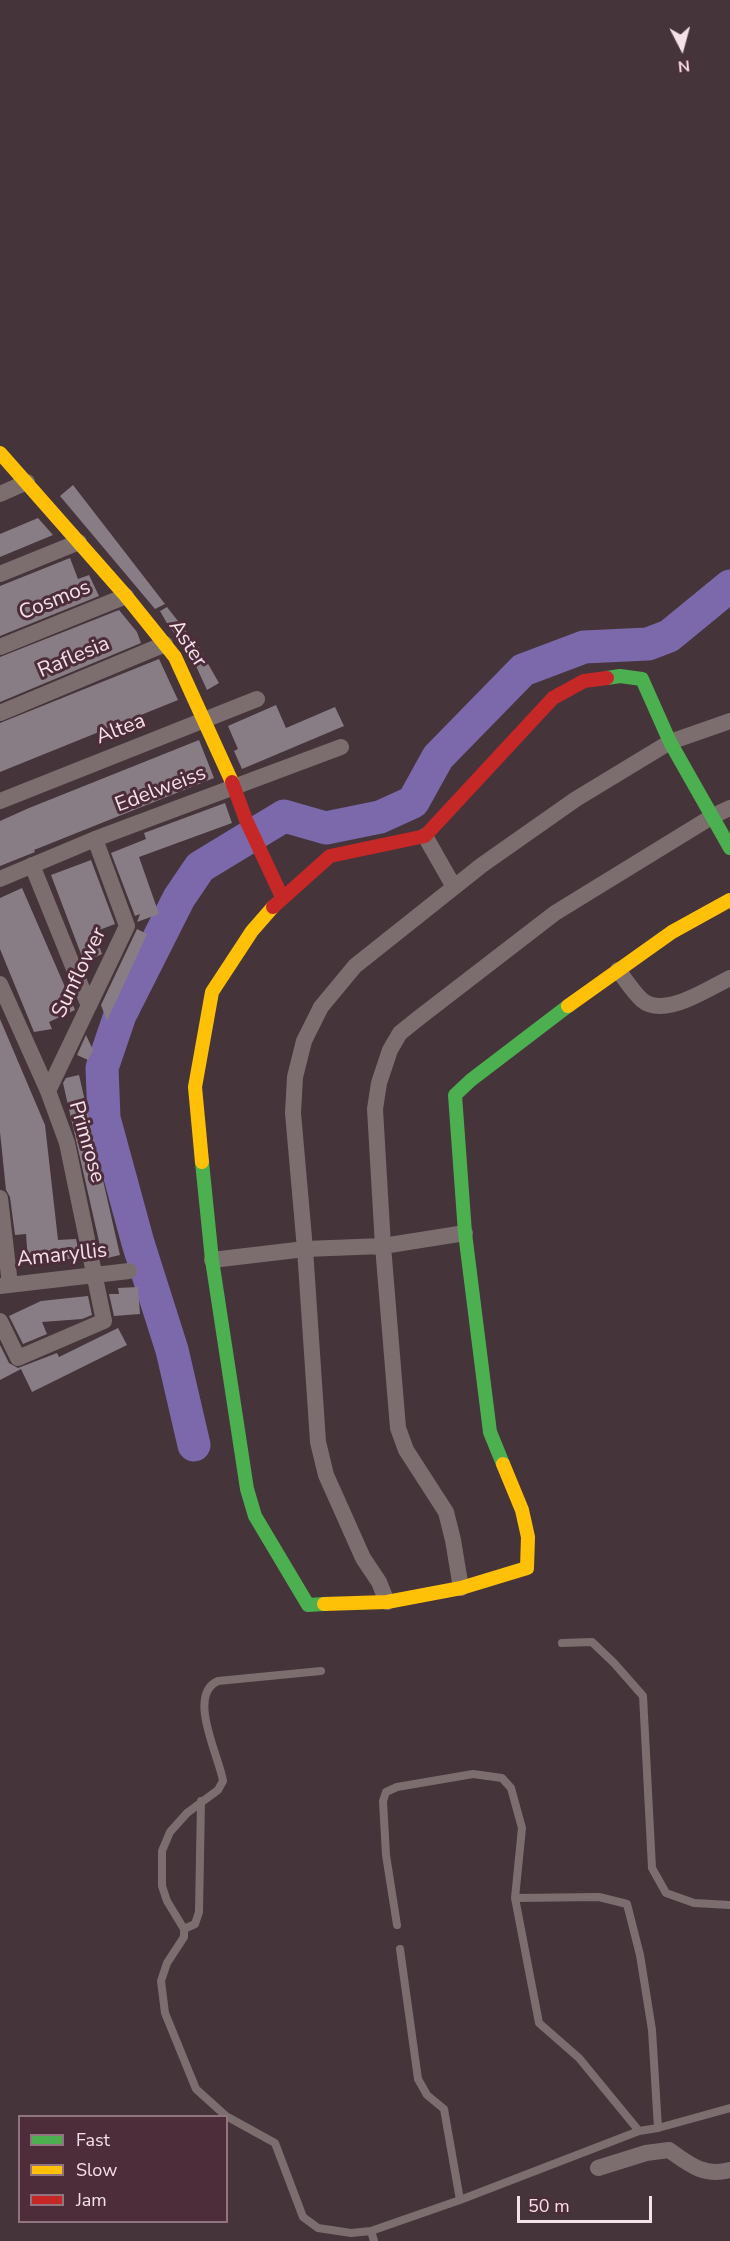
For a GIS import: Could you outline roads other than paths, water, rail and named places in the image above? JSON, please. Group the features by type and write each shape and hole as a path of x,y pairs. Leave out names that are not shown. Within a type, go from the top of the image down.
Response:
{"street":[{"name":"Aster","path":"0,453 126,596 175,657 206,721 246,820 282,897"},
{"path":"0,494 27,482"},
{"path":"0,574 79,542"},
{"name":"Cosmos","path":"0,647 126,596"},
{"name":"Raflesia","path":"0,713 165,644"},
{"path":"730,848 670,742 642,679 620,676 584,681 553,698 425,836 330,856 282,897 252,931 212,992 195,1087 212,1260 246,1489 255,1516 308,1605 387,1602 461,1588 527,1568 528,1537 522,1510 490,1432 465,1233 455,1095 558,1012 672,932 730,900"},
{"name":"Altea","path":"0,801 257,699"},
{"path":"387,1602 379,1582 363,1558 331,1485 318,1442 293,1113 295,1077 304,1041 321,1006 355,966 482,865 576,799 670,742 730,721"},
{"name":"Edelweiss","path":"0,879 95,838 341,747"},
{"path":"461,1588 446,1512 406,1450 398,1428 383,1246 375,1109 379,1083 390,1050 400,1033 555,913 713,816 730,808"},
{"path":"425,836 454,887"},
{"name":"Sunflower","path":"48,1091 127,926 95,838"},
{"path":"32,865 89,1006"},
{"path":"618,970 643,1002 659,1006 678,1004 730,978"},
{"name":"Primrose","path":"0,984 48,1091 67,1143 104,1321 18,1358 0,1321"},
{"path":"0,1198 5,1285"},
{"path":"212,1260 305,1249 383,1246 465,1233"},
{"name":"Amaryllis","path":"5,1285 129,1272"},
{"path":"598,2168 646,2153 669,2150 689,2165 701,2170 713,2173 730,2170"}],"lane":[{"path":"562,1643 591,1642 614,1663 643,1696 652,1868 666,1893 694,1903 730,1905"},
{"path":"225,2115 196,2089 165,2013 161,1981 167,1963 184,1937 184,1929 167,1901 162,1886 162,1851 170,1832 187,1813 218,1790 223,1781 206,1720 206,1691 211,1684 218,1681 321,1671"},
{"path":"397,1925 387,1870 383,1801 386,1792 397,1787 473,1774 502,1778 511,1788 522,1828 515,1898 539,2023 579,2058 639,2131"},
{"path":"184,1929 195,1924 199,1912 201,1801"},
{"path":"515,1898 599,1898 627,1904 640,1955 652,2030 658,2128"},
{"path":"400,1949 418,2079 427,2095 444,2109 460,2200"},
{"path":"228,2117 275,2143 303,2217 318,2228 351,2233 371,2232 639,2131 730,2108"},
{"path":"371,2232 374,2241"}],"waterway":[{"path":"194,1445 172,1350 138,1243 104,1118 102,1068 120,1015 179,898 200,867 284,816 326,828 380,817 413,802 438,757 523,670 584,647 648,644 669,636 730,586"}]}
